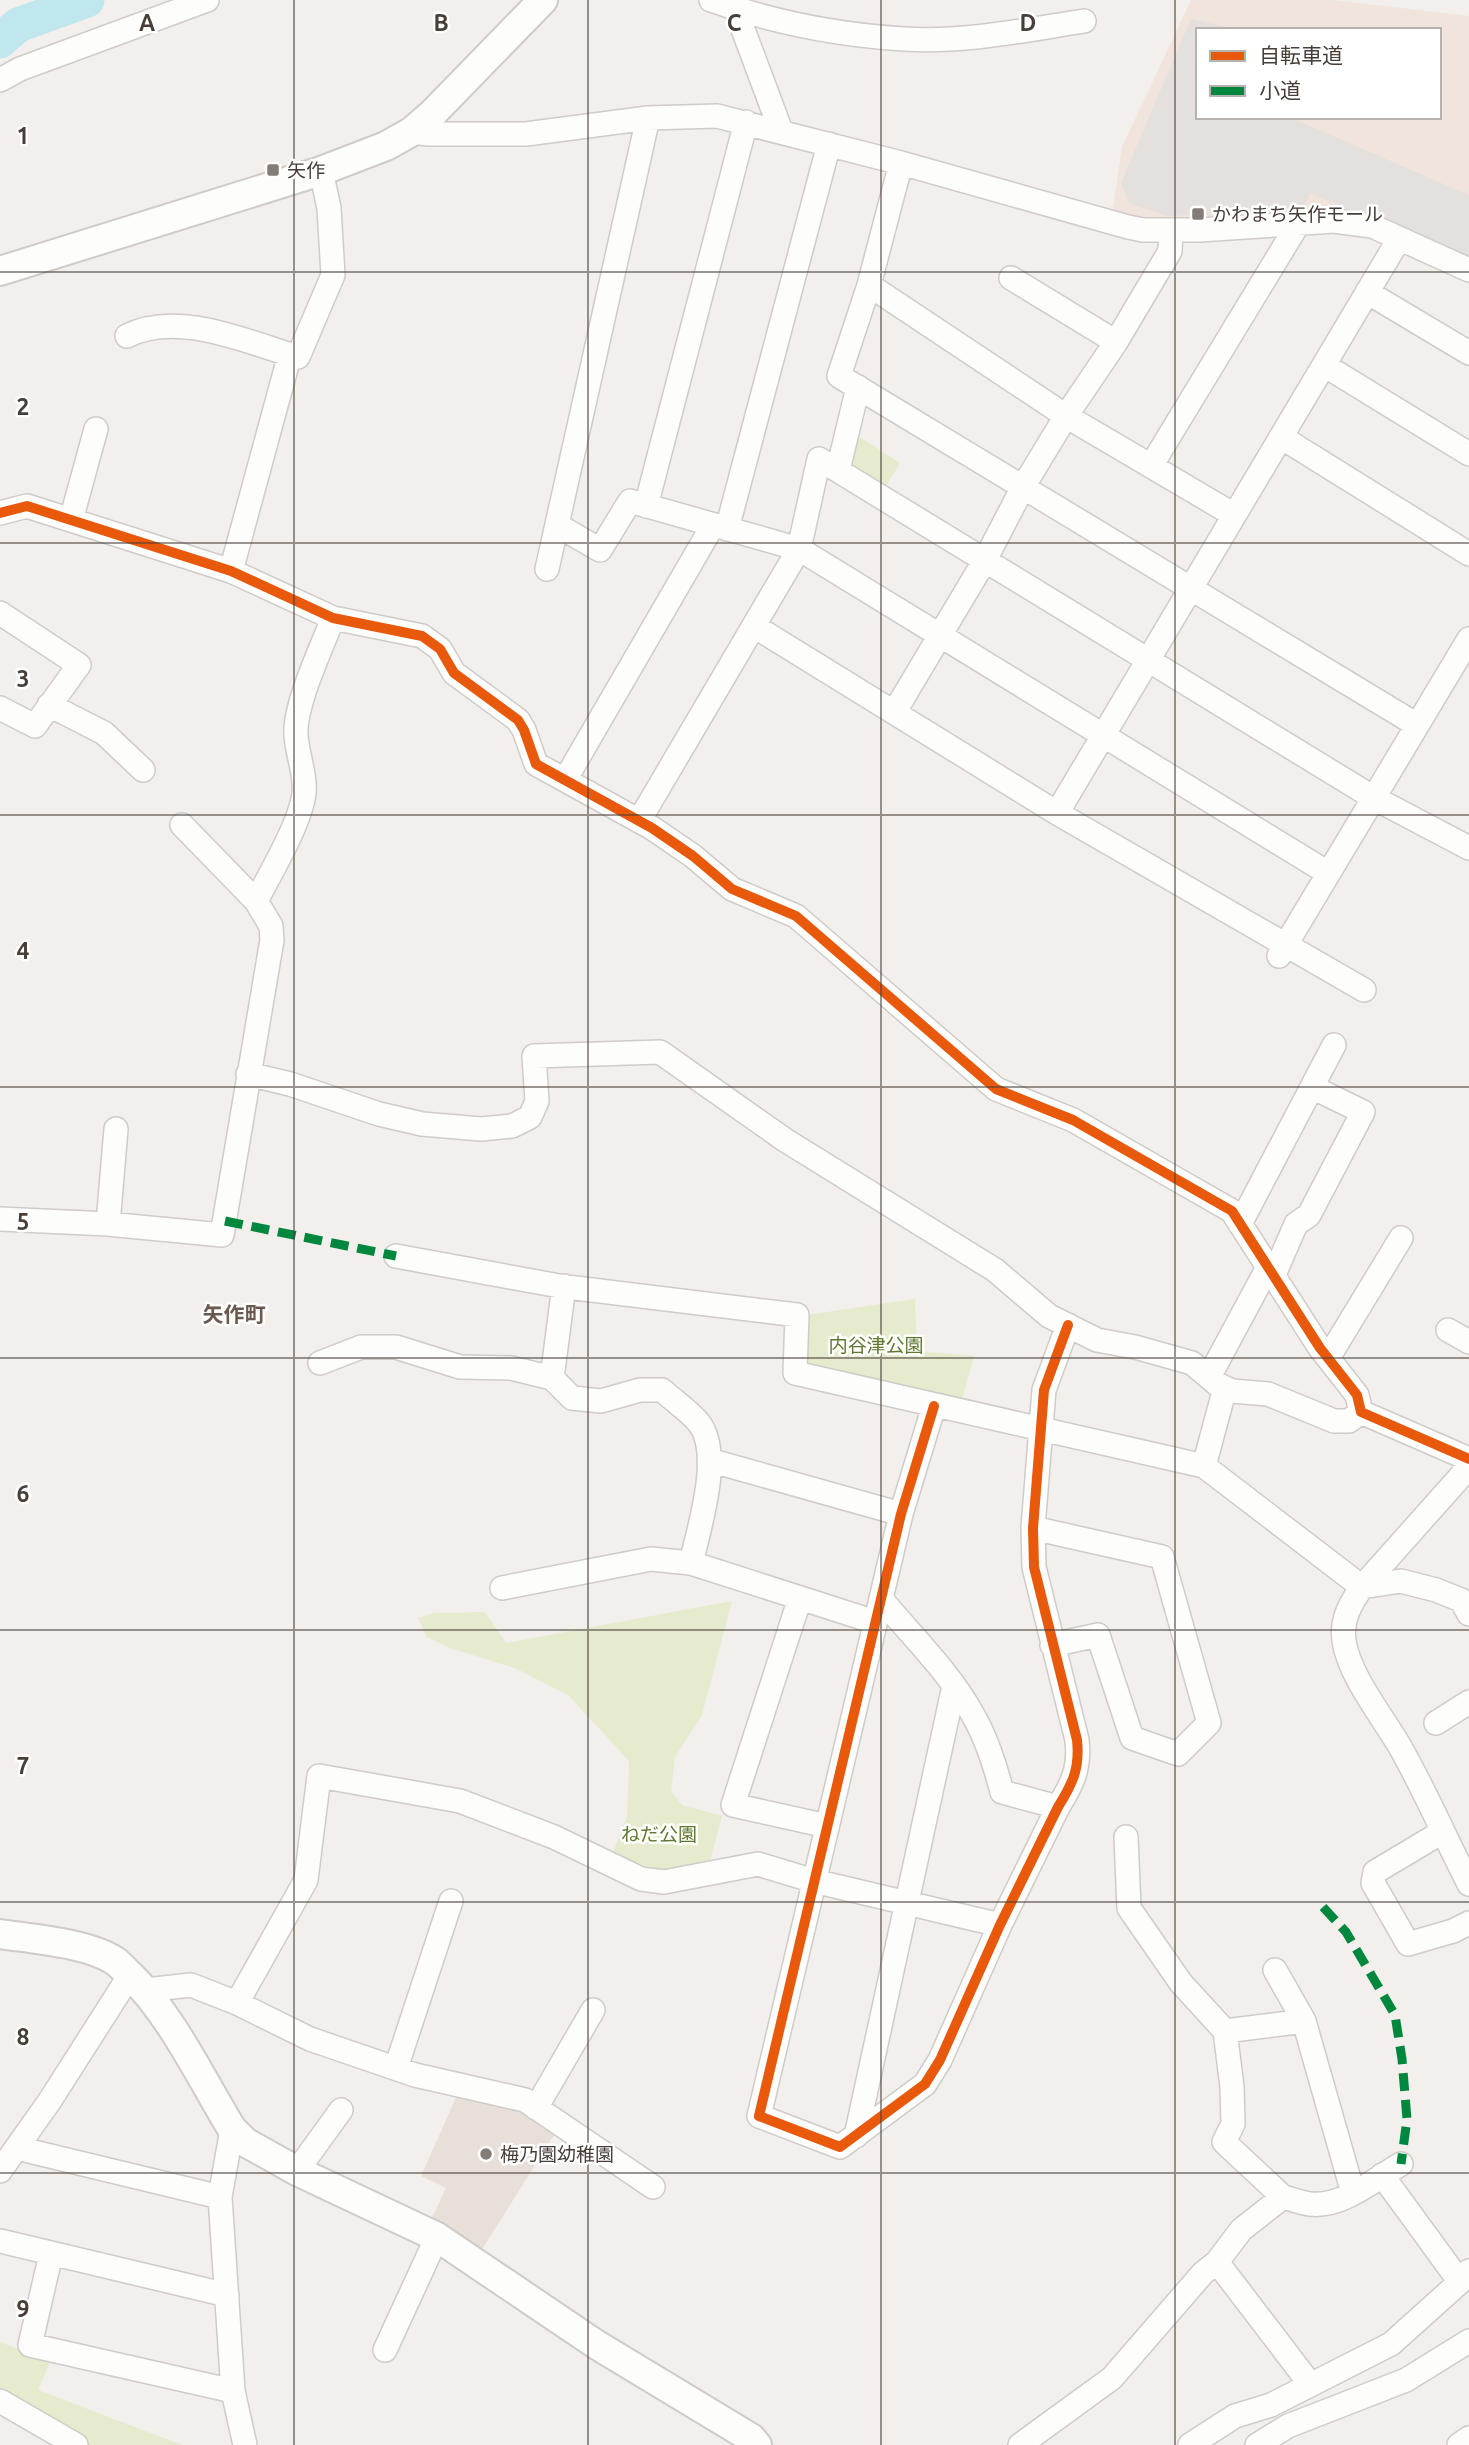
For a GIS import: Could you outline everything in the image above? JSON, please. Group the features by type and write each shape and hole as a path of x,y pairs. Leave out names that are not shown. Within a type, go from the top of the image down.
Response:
{"street":[{"path":"0,80 20,69 206,0"},
{"path":"0,271 321,171 386,146 411,132 433,113 543,0"},
{"path":"711,0 787,22 906,39 988,36 1084,21"},
{"path":"734,8 781,131"},
{"path":"411,132 526,134 648,118 717,116 901,163 1128,227 1171,230 1334,221 1372,226 1469,270"},
{"path":"547,569 648,118"},
{"path":"646,506 746,122"},
{"path":"565,780 720,527 829,144"},
{"path":"901,163 869,285 839,376 1417,725"},
{"path":"127,336 144,327 174,326 224,334 298,357 332,275 329,208 321,171"},
{"path":"1151,466 1298,224"},
{"path":"895,711 985,560 1023,487 1066,416 1116,342 1170,251 1171,230"},
{"path":"1056,813 1399,239"},
{"path":"1011,278 1116,342"},
{"path":"869,285 1066,416 1234,515"},
{"path":"1367,292 1469,353"},
{"path":"231,571 290,354"},
{"path":"1324,365 1469,454"},
{"path":"838,470 858,387"},
{"path":"71,520 96,429"},
{"path":"1281,437 1469,554"},
{"path":"639,821 799,549 819,459 1374,798 1469,848"},
{"path":"557,525 600,550 630,501 799,549 1328,873"},
{"path":"0,513 27,506 231,571 333,618 422,636 440,649 454,673 518,720 536,764 639,821 694,856 732,889 796,916 996,1090 1073,1120 1232,1211 1270,1273 1328,1358 1357,1395 1361,1412"},
{"path":"0,613 79,665 35,726 0,708"},
{"path":"256,901 290,834 304,795 304,776 296,733 299,711 333,618"},
{"path":"754,626 1282,951 1364,990"},
{"path":"1282,951 1469,639"},
{"path":"49,705 104,733 143,770"},
{"path":"0,1219 108,1224 222,1235 272,940 271,926 256,901 183,825"},
{"path":"1240,1224 1334,1045"},
{"path":"248,1074 290,1084 379,1114 422,1124 481,1129 512,1126 530,1117 537,1101 534,1056 660,1052 785,1140 995,1270 1049,1316 1097,1340 1135,1347 1192,1363 1232,1391 1268,1394 1334,1421 1349,1421 1361,1412"},
{"path":"1204,1466 1217,1382 1296,1224 1309,1215 1363,1112 1311,1087"},
{"path":"108,1224 117,1129"},
{"path":"1328,1358 1401,1238"},
{"path":"396,1256 564,1286 797,1315 795,1373 1204,1466 1362,1587 1401,1581 1461,1601 1469,1614"},
{"path":"552,1378 564,1286"},
{"path":"934,1406 901,1514 760,2116 840,2147 925,2084 940,2060 1000,1925 1058,1807 1070,1789 1080,1761 1034,1567 1033,1528 1043,1430 1044,1390 1068,1325"},
{"path":"1448,1330 1469,1342"},
{"path":"320,1363 361,1348 396,1348 460,1367 511,1368 552,1378 572,1398 601,1401 639,1390 662,1390 701,1425 709,1460 706,1495 691,1563"},
{"path":"1361,1412 1469,1459"},
{"path":"709,1460 901,1514"},
{"path":"1469,1467 1362,1587 1350,1605 1344,1622 1344,1643 1360,1684 1399,1745 1469,1884"},
{"path":"1033,1528 1162,1558 1209,1723 1178,1754 1132,1738 1098,1635 1052,1645"},
{"path":"502,1588 651,1559 691,1563 875,1622"},
{"path":"800,1598 733,1805 827,1826"},
{"path":"882,1600 954,1686 973,1715 993,1757 1002,1792 1058,1807"},
{"path":"856,2136 954,1686"},
{"path":"1436,1723 1469,1702"},
{"path":"237,2003 306,1881 319,1776 460,1801 554,1838 641,1879 664,1882 758,1864 814,1881 1000,1925"},
{"path":"1443,1832 1375,1872 1373,1883 1408,1944 1453,1931 1469,1923"},
{"path":"1126,1838 1129,1908 1181,1983 1224,2031 1233,2124 1224,2142 1283,2197 1311,2204 1328,2203 1353,2193 1391,2170 1464,2276 1391,2344 1271,2405 1235,2416 1190,2445"},
{"path":"396,2068 451,1901"},
{"path":"0,1934 54,1942 116,1961 138,1983 166,2020 232,2129 245,2142 297,2171 437,2237 746,2441"},
{"path":"1275,1970 1304,2021 1353,2193"},
{"path":"138,1983 191,1985 237,2003 310,2039 396,2068 526,2100 653,2187"},
{"path":"0,2171 138,1983"},
{"path":"536,2108 593,2010"},
{"path":"1224,2031 1304,2021"},
{"path":"297,2171 341,2110"},
{"path":"232,2129 220,2197 233,2391 245,2445"},
{"path":"17,2148 220,2197"},
{"path":"1020,2445 1112,2378 1203,2273 1217,2262 1241,2230 1283,2197"},
{"path":"385,2350 437,2237"},
{"path":"0,2241 227,2295"},
{"path":"51,2254 30,2345 233,2391"},
{"path":"1217,2262 1310,2384"},
{"path":"1265,2443 1288,2426 1406,2380 1469,2341"},
{"path":"0,2401 76,2445"},
{"path":"1460,2445 1469,2438"}],"shaded area":[{"name":"かわまち矢作モール","path":"1191,0 1333,0 1469,16 1469,260 1367,215 1139,219 1112,214 1122,147"},
{"path":"1191,19 1232,28 1196,28 1196,119 1294,119 1469,195 1469,261 1310,193 1303,211 1166,216 1129,203 1121,183"},
{"name":"梅乃園幼稚園","path":"459,2091 517,2109 556,2132 481,2251 430,2222 446,2188 421,2176"}],"green space":[{"path":"855,434 900,463 882,493 846,463"},
{"name":"内谷津公園","path":"915,1299 917,1351 974,1356 960,1406 811,1370 805,1360 807,1315"},
{"name":"ねだ公園","path":"732,1601 702,1715 675,1757 671,1791 682,1805 722,1816 709,1865 660,1870 612,1855 627,1817 629,1761 568,1695 515,1668 450,1648 427,1637 418,1618 435,1613 485,1612 506,1643"},
{"path":"0,2342 50,2362 38,2390 182,2445 82,2445 0,2396"}],"waterway":[{"path":"0,41 18,25 87,0"}],"marked path":[{"path":"225,1221 396,1256"},
{"path":"1323,1907 1346,1932 1395,2015 1407,2119 1401,2164"}],"cycle path":[{"path":"0,513 27,506 231,571 333,618 422,636 440,649 454,673 518,720 536,764 652,828 693,856 732,889 796,916 996,1089 1073,1120 1232,1211 1320,1348 1357,1395 1361,1412 1469,1459"},
{"path":"934,1406 901,1514 759,2116 840,2147 925,2084 940,2060 1000,1925 1074,1775 1077,1740 1034,1567 1033,1528 1044,1390 1068,1325"}],"place":[{"name":"矢作","path":"273,170"},
{"name":"かわまち矢作モール","path":"1198,214"},
{"name":"梅乃園幼稚園","path":"486,2154"}],"district":[{"name":"矢作町","path":"234,1315"}]}
